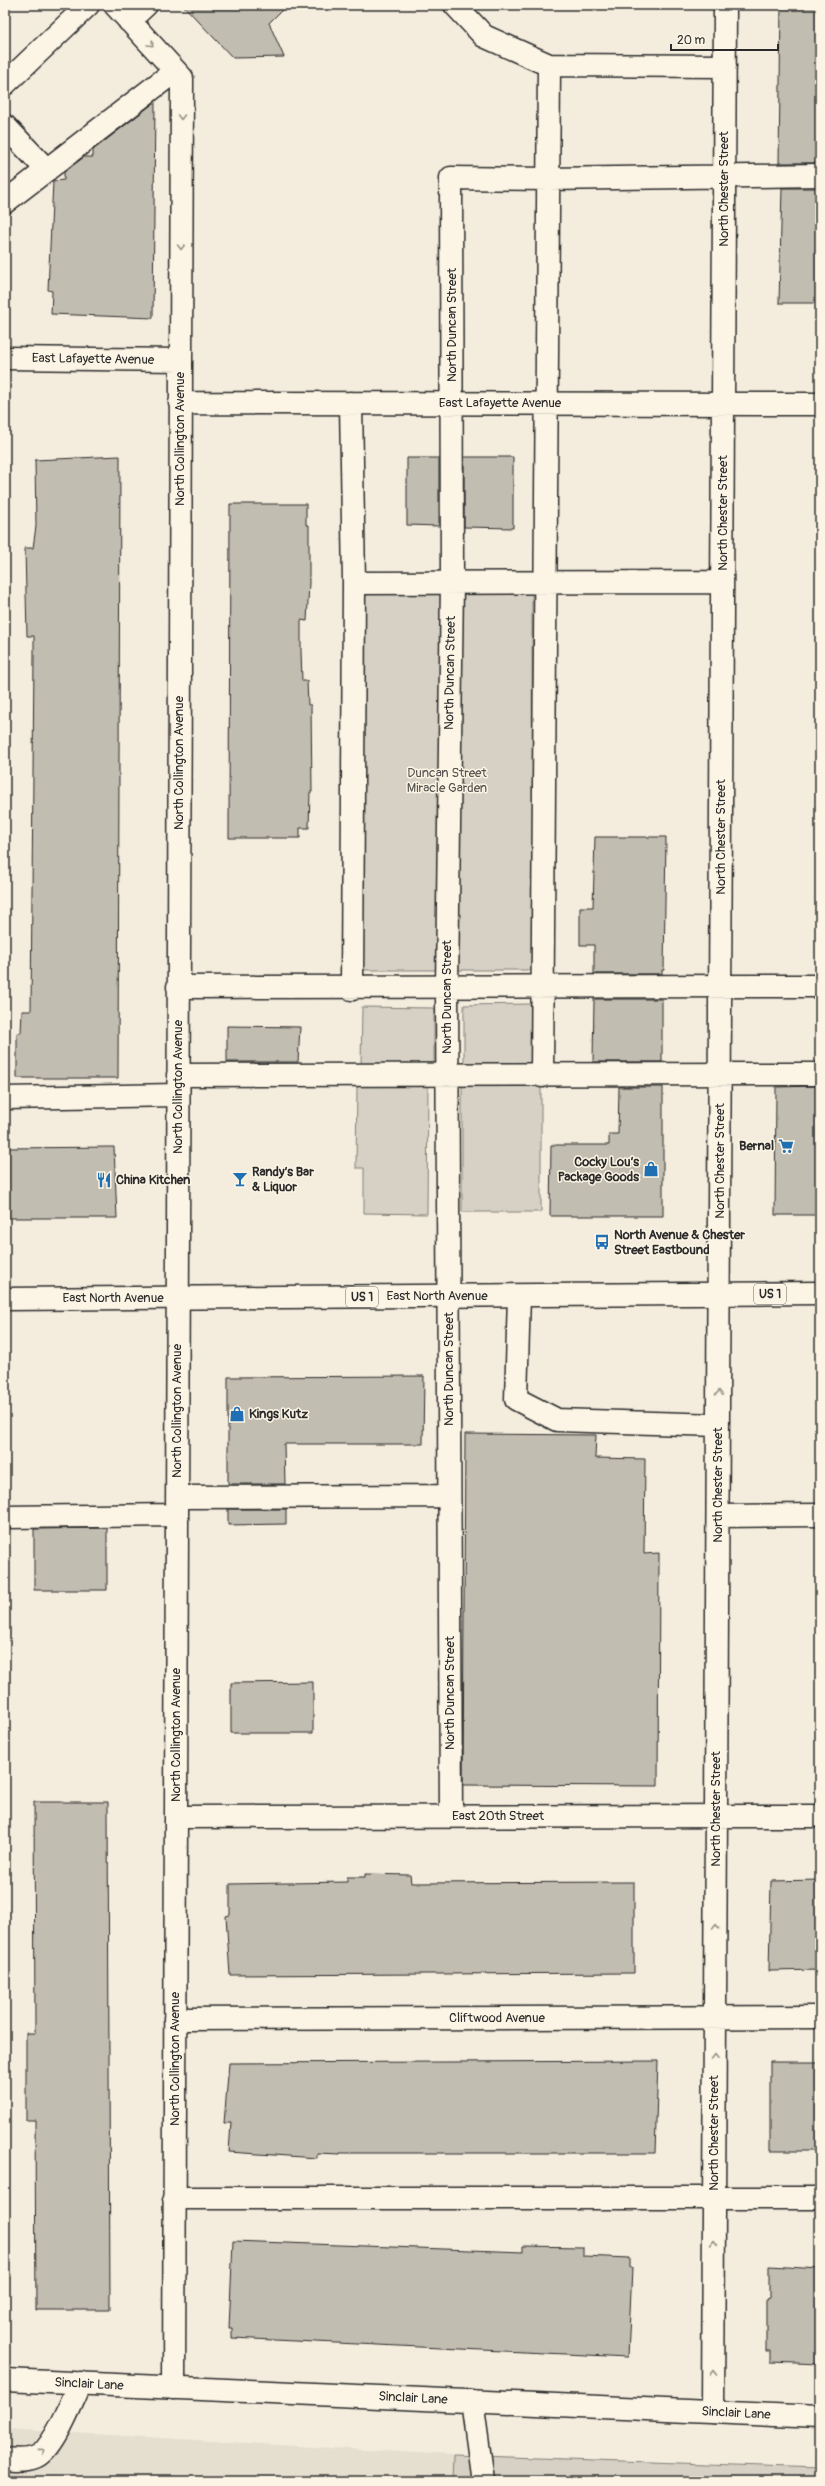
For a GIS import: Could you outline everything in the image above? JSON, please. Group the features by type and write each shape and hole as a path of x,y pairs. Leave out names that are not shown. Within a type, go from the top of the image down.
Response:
{"street":[{"path":"5,84 88,5"},
{"name":"North Collington Avenue","path":"115,5 182,78 174,2388"},
{"path":"129,21 146,5"},
{"path":"455,5 484,36 549,65 725,66"},
{"name":"North Chester Street","path":"713,2412 725,5"},
{"path":"542,1076 545,403 549,65"},
{"path":"5,202 175,71"},
{"path":"5,126 46,170"},
{"path":"548,179 724,178 820,175"},
{"name":"North Duncan Street","path":"451,1816 448,1496 449,1296 447,1076 452,581 450,178 548,179"},
{"name":"East Lafayette Avenue","path":"5,358 181,360"},
{"name":"East Lafayette Avenue","path":"180,402 820,404"},
{"path":"350,403 354,583 352,989"},
{"path":"354,583 452,581 722,582"},
{"path":"178,987 352,989 820,986"},
{"path":"5,1098 178,1085 447,1076 820,1074"},
{"name":"East North Avenue","path":"5,1299 820,1293"},
{"path":"519,1296 516,1399 557,1420 718,1425"},
{"path":"5,1517 177,1506 448,1496"},
{"path":"718,1516 820,1515"},
{"name":"East 20th Street","path":"176,1817 820,1816"},
{"name":"Cliftwood Avenue","path":"175,2019 820,2017"},
{"path":"174,2198 820,2198"},
{"name":"Sinclair Lane","path":"5,2380 820,2417"},
{"path":"5,2459 21,2460 37,2457 48,2448 82,2383"},
{"path":"472,2401 483,2481"}],"shaded area":[{"path":"5,2429 453,2455 452,2481 5,2481"}],"green space":[{"name":"Duncan Street Miracle Garden","path":"362,590 532,590 533,970 362,970"},
{"path":"531,1004 531,1066 464,1066 464,1005"},
{"path":"362,1007 434,1008 434,1067 361,1066"},
{"path":"357,1086 428,1086 427,1214 364,1213 364,1168 356,1168"},
{"path":"462,1086 541,1086 541,1212 462,1212"},
{"path":"453,2455 820,2468 820,2481 452,2481"}],"building":[{"path":"183,5 287,5 269,23 284,57 233,58"},
{"path":"781,5 820,5 820,163 779,163"},
{"path":"155,102 153,318 51,314 52,291 48,290 53,181 64,180 64,172 84,157 93,157 93,150"},
{"path":"782,188 820,188 820,303 779,303"},
{"path":"120,456 118,1078 17,1078 17,1033 21,1033 22,1011 31,1011 34,636 27,636 25,548 33,548 36,526 35,460"},
{"path":"464,457 513,457 513,528 464,527"},
{"path":"407,458 439,458 439,526 407,525"},
{"path":"230,504 306,504 306,525 309,525 309,583 307,621 301,620 301,650 302,681 307,681 308,705 311,705 312,792 310,792 309,828 300,828 300,838 229,838"},
{"path":"595,837 666,837 664,970 662,970 662,974 594,974 594,945 580,945 580,907 593,907"},
{"path":"594,999 662,999 662,1062 593,1062"},
{"path":"227,1026 300,1027 298,1062 227,1062"},
{"path":"820,1086 820,1215 775,1215 776,1087"},
{"path":"619,1087 663,1087 663,1216 550,1216 551,1145 609,1145 609,1134 618,1134"},
{"path":"114,1147 117,1218 5,1218 5,1148"},
{"path":"424,1376 423,1444 284,1444 285,1484 228,1484 228,1377"},
{"path":"465,1434 596,1435 595,1458 645,1459 644,1554 659,1553 658,1786 463,1785"},
{"path":"228,1509 286,1509 286,1524 228,1525"},
{"path":"107,1528 107,1590 34,1590 34,1529"},
{"path":"313,1682 313,1733 231,1733 231,1683"},
{"path":"34,1802 108,1802 110,2310 36,2310 35,2120 26,2120 26,2033 35,2033"},
{"path":"365,1874 410,1875 411,1883 634,1882 634,1973 230,1975 226,1916 230,1915 230,1884 347,1882 347,1877 365,1877"},
{"path":"820,1880 820,1970 769,1971 771,1881"},
{"path":"658,2061 655,2153 317,2153 317,2158 229,2152 231,2123 224,2123 229,2063"},
{"path":"770,2062 820,2062 820,2151 770,2151"},
{"path":"233,2241 523,2252 523,2246 583,2247 583,2256 630,2258 630,2268 632,2268 628,2357 232,2338 232,2328 229,2328"},
{"path":"769,2266 820,2269 820,2364 770,2362 770,2351 766,2351 766,2300 769,2299"}],"place":[{"name":"Bernal","path":"786,1146"},
{"name":"Cocky Lou’s Package Goods","path":"651,1169"},
{"name":"Randy’s Bar & Liquor","path":"240,1179"},
{"name":"China Kitchen","path":"104,1180"},
{"name":"North Avenue & Chester Street Eastbound","path":"602,1242"},
{"name":"Kings Kutz","path":"237,1414"}]}
